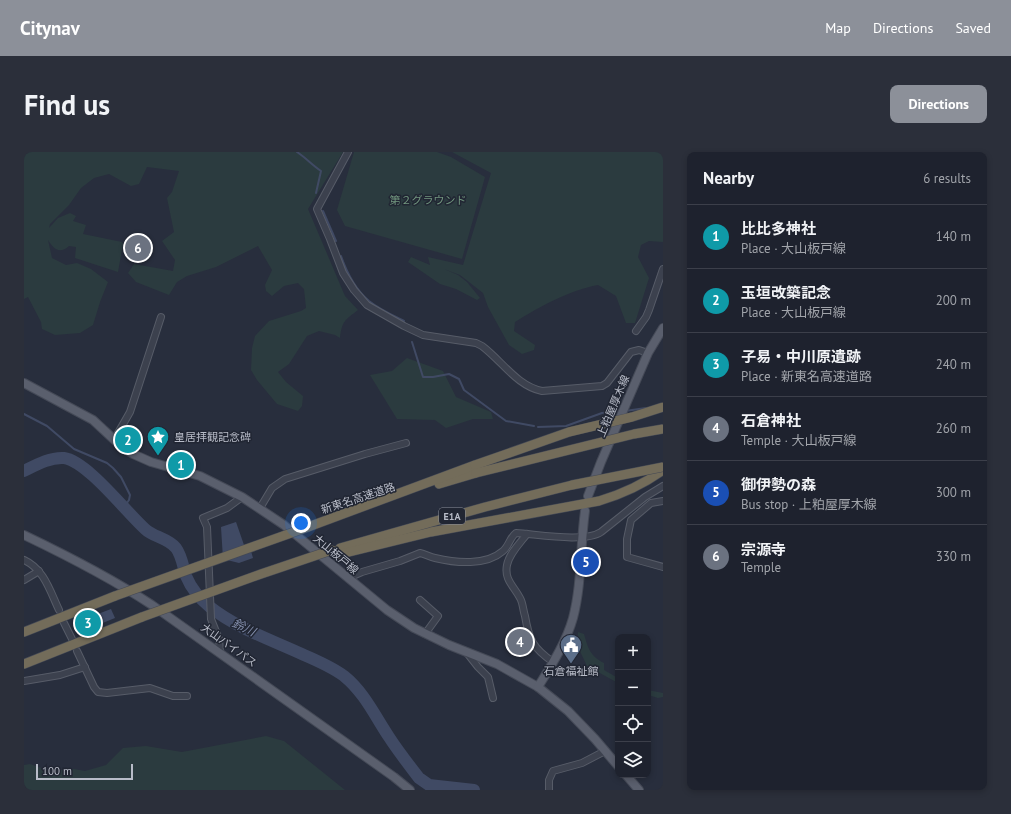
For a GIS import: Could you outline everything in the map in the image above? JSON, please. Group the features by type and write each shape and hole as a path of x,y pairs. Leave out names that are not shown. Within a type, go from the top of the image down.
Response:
{"highway":[{"path":"475,469 569,432 632,417 663,407"},
{"name":"新東名高速道路","path":"24,632 115,596 475,469 663,429"},
{"name":"E1A","path":"335,552 485,507 572,485 663,467"},
{"path":"24,664 142,617 260,574 335,552 494,519 578,506 599,501 633,488 663,470"}],"main road":[{"name":"上粕屋厚木線","path":"588,496 648,353 663,328"},
{"name":"大山板戸線","path":"24,383 92,420 125,449 141,459 200,476 242,497 260,508 284,525 387,610 425,634 497,664 538,687 568,711 615,762"},
{"path":"538,687 564,642 573,619 579,589 585,511"},
{"name":"大山バイパス","path":"24,535 78,561 124,586 152,604 410,790"},
{"path":"629,778 639,790"}],"street":[{"path":"348,152 317,209 343,273 354,290 367,305 423,335 476,343 482,346 517,378 537,390 542,391 602,386 607,383 631,352 639,350 648,353"},
{"path":"636,331 646,317 663,269"},
{"path":"114,440 130,412 161,317"},
{"path":"260,508 272,488 285,479 406,443"},
{"path":"348,578 420,553 434,558 454,561 468,562 485,560 496,556 504,550 514,534 573,537 598,534 645,497 663,486"},
{"path":"220,652 219,639 212,625 210,613 206,527 203,518 227,508 242,497"},
{"path":"663,501 651,503 631,520 627,539 627,557 663,567"},
{"path":"527,534 509,558 506,575 510,584 520,598 527,630 533,643 537,650 553,662"},
{"path":"24,560 39,571 44,577 58,610"},
{"path":"24,580 39,571"},
{"path":"420,600 438,616 425,634"},
{"path":"64,623 72,639"},
{"path":"77,651 94,687 98,692 107,693 150,688 173,696 188,696"},
{"path":"467,652 478,667 488,677 493,698"},
{"path":"24,681 60,675 85,667"},
{"path":"549,790 549,780 553,771 582,763 606,751"}],"green space":[{"path":"24,152 343,152 308,209 345,296 358,310 343,324 340,338 335,335 319,331 307,336 289,364 278,372 286,382 303,396 302,406 298,411 277,404 257,380 251,370 252,348 255,336 269,321 306,308 304,289 298,283 284,286 272,296 266,291 265,285 272,270 258,246 216,267 187,276 177,282 169,295 136,282 128,273 134,264 173,271 175,260 162,241 174,232 167,198 172,192 179,171 147,167 139,184 131,186 109,174 94,178 81,188 69,205 50,224 49,228 58,218 70,213 76,216 73,221 86,225 83,234 122,242 123,244 118,272 75,258 76,247 69,246 65,249 59,250 54,248 48,240 52,258 66,265 77,263 91,269 108,282 93,325 80,333 55,335 42,329 41,322 28,297 24,299"},
{"name":"第２グラウンド","path":"354,152 437,152 451,157 485,177 462,259 345,226 337,210"},
{"path":"452,152 663,152 663,242 649,241 641,245 638,257 649,278 635,323 626,323 616,296 598,285 587,287 555,300 515,322 514,331 535,345 534,350 522,354 509,345 488,307 483,293 460,275 444,269 458,275 467,282 480,298 477,300 456,289 440,284 408,262 411,257 430,265 428,257 463,265 491,173"},
{"path":"407,358 443,371 456,397 491,412 493,419 473,419 446,428 435,420 397,419 370,375 392,371"},
{"path":"578,632 584,634 590,651 604,663 604,670 615,676 615,681 587,666 577,645"},
{"path":"651,691 663,693 663,697 658,698 651,696"},
{"path":"266,736 284,741 345,790 24,790 24,765 30,764 50,771 74,769 85,771 106,765 123,748 146,746 182,752"}],"water":[{"path":"236,522 244,545 249,544 253,558 239,563 223,559 221,527"},
{"path":"111,609 115,618 78,633 74,623"}],"waterway":[{"path":"297,152 321,171 316,193"},
{"path":"323,211 336,241"},
{"path":"341,256 352,280 364,296 377,307 404,321"},
{"path":"412,342 423,377 449,374 459,379 464,390 506,421 534,426"},
{"path":"625,411 646,408"},
{"path":"538,427 566,426 602,413 621,411"},
{"path":"24,414 47,426 74,449 107,463 113,468 121,477 130,495 129,500 124,507"},
{"name":"鈴川","path":"24,471 43,462 59,458 73,461 84,468 148,532 169,542 176,548 180,554 190,585 199,597 210,607 232,622 320,662 344,676 358,689 392,742 419,778 429,785 474,790"}],"place":[{"name":"宗源寺","path":"138,248"},
{"name":"玉垣改築記念","path":"128,440"},
{"name":"皇居拝観記念碑","path":"158,456"},
{"name":"比比多神社","path":"181,465"},
{"name":"御伊勢の森","path":"586,562"},
{"name":"子易・中川原遺跡","path":"88,623"},
{"name":"石倉神社","path":"520,642"},
{"name":"石倉福祉館","path":"571,664"}]}
